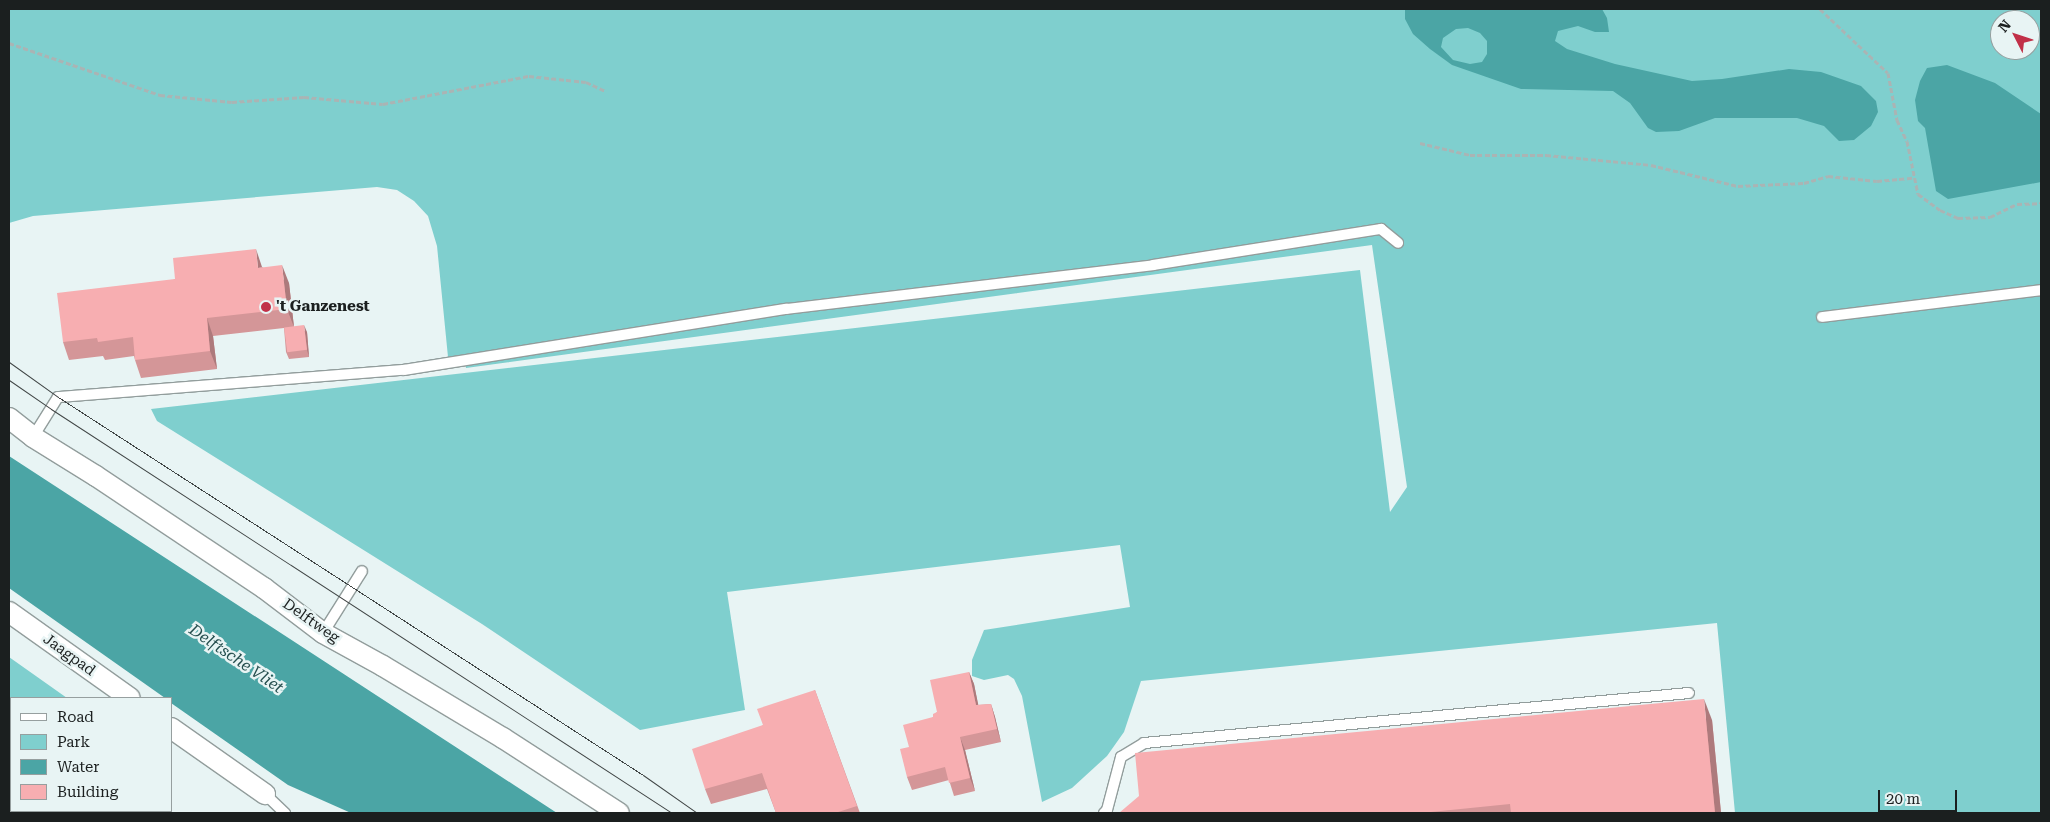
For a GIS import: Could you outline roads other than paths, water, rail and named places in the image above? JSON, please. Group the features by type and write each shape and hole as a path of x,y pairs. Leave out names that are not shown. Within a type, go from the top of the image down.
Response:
{"street":[{"name":"Delftweg","path":"9,418 32,437 96,476 264,588 323,633 383,666 477,723 619,813"},
{"name":"Jaagpad","path":"9,612 129,697"},
{"path":"172,729 265,794"}],"lane":[{"path":"32,437 58,397 404,370 786,309 1153,265 1381,229 1398,243"},
{"path":"1822,316 2041,290"},
{"path":"323,633 362,571"},
{"path":"1104,813 1107,810 1121,757 1144,743 1690,693"},
{"path":"265,794 285,813"}],"water":[{"path":"1405,9 1602,9 1607,18 1609,32 1595,32 1578,26 1558,31 1555,41 1567,49 1615,64 1692,81 1722,79 1789,69 1821,72 1861,86 1876,101 1878,112 1871,126 1854,140 1839,141 1824,126 1797,118 1715,118 1679,131 1656,132 1648,128 1630,103 1613,91 1521,89 1452,65 1413,34 1405,19","holes":["1468,28 1480,33 1487,41 1487,54 1482,62 1470,64 1453,60 1441,47 1443,38 1456,29"]},
{"path":"1947,65 1995,83 2041,114 2041,182 1948,199 1936,191 1925,128 1918,121 1915,100 1920,81 1927,68"},
{"name":"Delftsche Vliet","path":"9,456 557,813 351,813 288,785 172,704 172,697 164,697 9,588"}],"tram line":[{"path":"9,362 58,397 643,775 697,813"},
{"path":"9,380 672,813"}],"place":[{"name":"'t Ganzenest","path":"266,307"}]}
